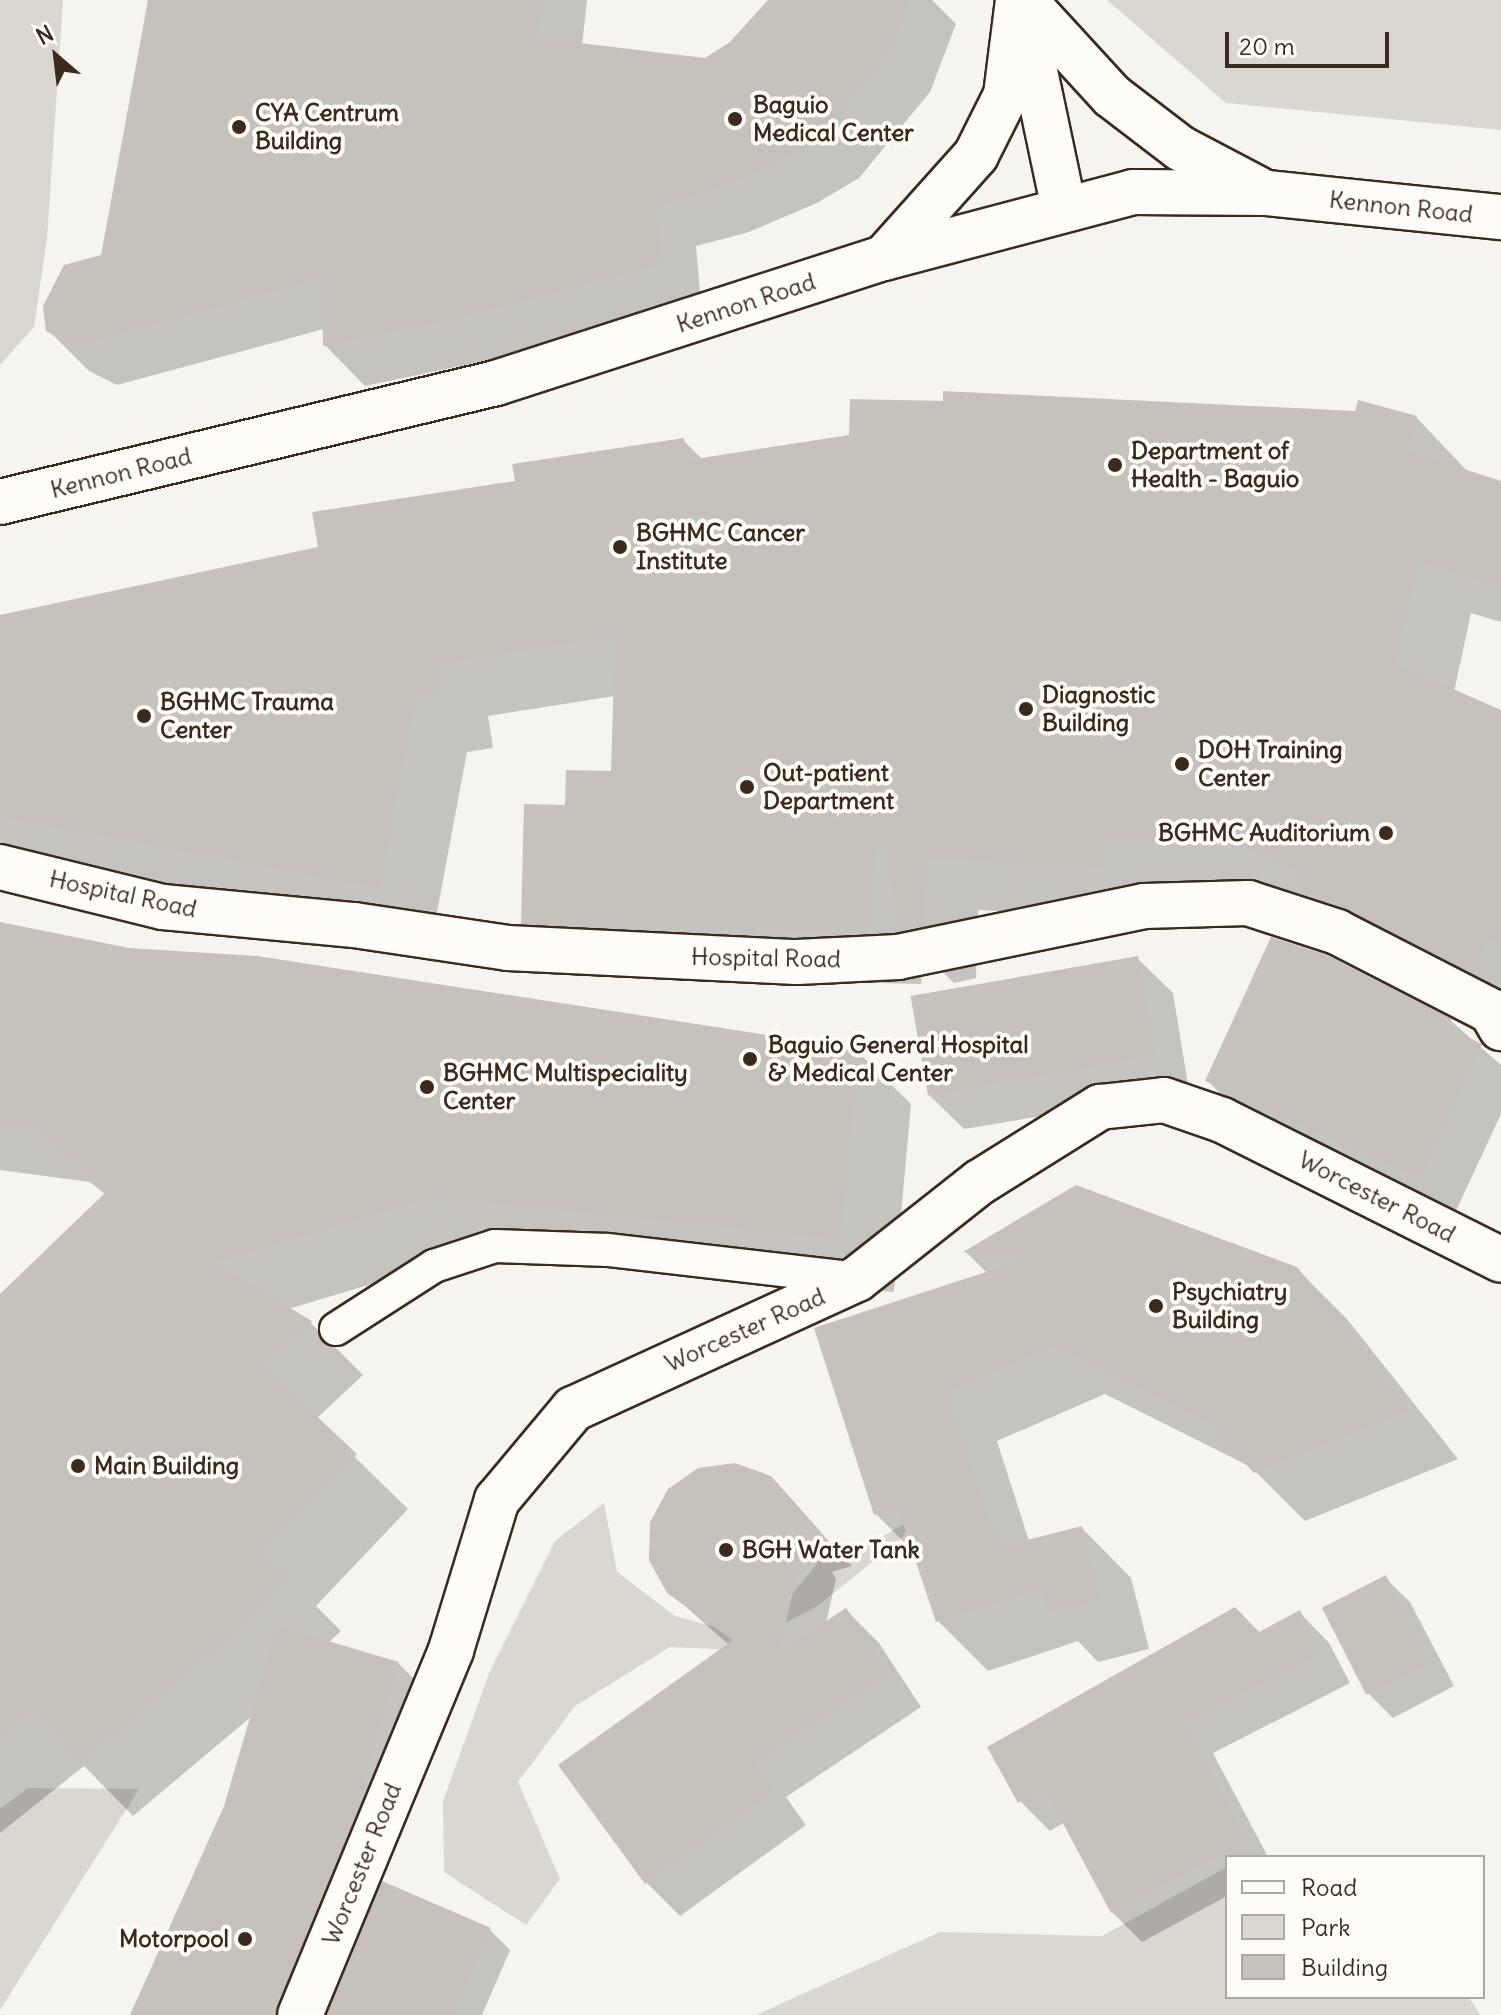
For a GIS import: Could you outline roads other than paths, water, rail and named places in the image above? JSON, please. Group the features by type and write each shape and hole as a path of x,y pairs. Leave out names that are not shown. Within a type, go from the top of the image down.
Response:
{"main road":[{"path":"1021,0 1112,96 1180,148 1267,193"},
{"path":"1021,0 1064,208"},
{"path":"884,258 976,155 1006,95 1021,0"},
{"name":"Kennon Road","path":"0,502 496,383 884,258 1133,192 1267,193 1501,217"},
{"name":"Hospital Road","path":"0,867 163,907 354,925 508,948 797,962 898,957 1144,906 1248,903 1337,932 1491,1011 1501,1028"},
{"name":"Worcester Road","path":"300,2015 451,1650 497,1500 573,1409 857,1279 980,1182 1100,1107 1164,1100 1222,1120 1501,1260"}],"lane":[{"path":"336,1329 434,1266 495,1246 593,1248 857,1279"}],"place":[{"name":"Baguio Medical Center","path":"735,119"},
{"name":"CYA Centrum Building","path":"239,127"},
{"name":"Department of Health - Baguio","path":"1115,465"},
{"name":"BGHMC Cancer Institute","path":"620,547"},
{"name":"Diagnostic Building","path":"1026,709"},
{"name":"BGHMC Trauma Center","path":"144,716"},
{"name":"DOH Training Center","path":"1182,764"},
{"name":"Out-patient Department","path":"747,787"},
{"name":"BGHMC Auditorium","path":"1386,833"},
{"name":"Baguio General Hospital & Medical Center","path":"750,1059"},
{"name":"BGHMC Multispeciality Center","path":"427,1087"},
{"name":"Psychiatry Building","path":"1156,1306"},
{"name":"Main Building","path":"78,1466"},
{"name":"BGH Water Tank","path":"726,1550"},
{"name":"Motorpool","path":"245,1939"}]}
